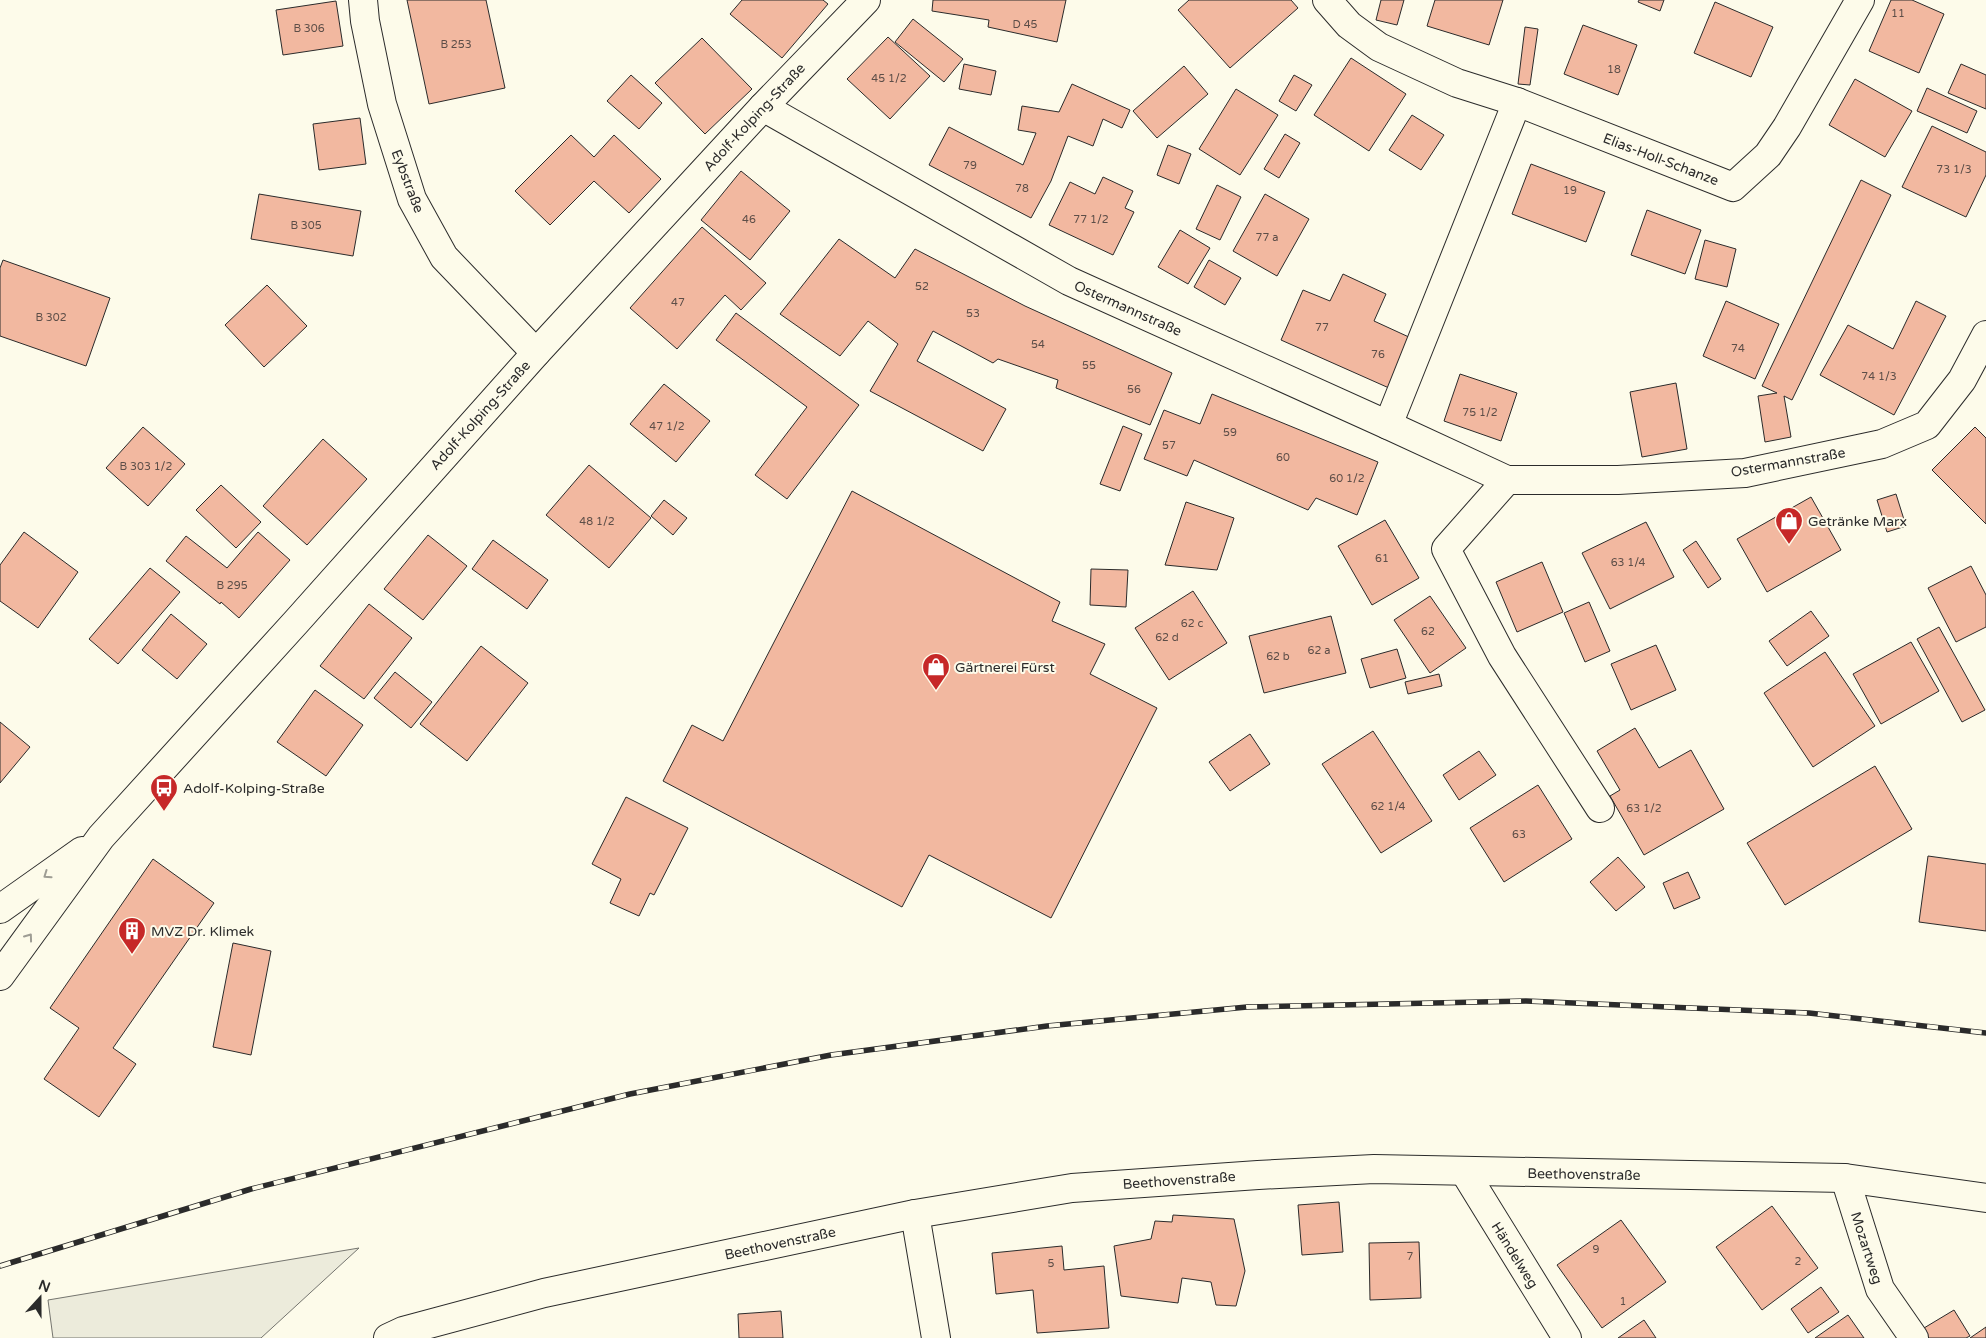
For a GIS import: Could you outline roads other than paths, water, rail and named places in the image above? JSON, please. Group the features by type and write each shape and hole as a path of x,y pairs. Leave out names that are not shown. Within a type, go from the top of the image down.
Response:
{"street":[{"name":"Eybstraße","path":"363,0 365,21 382,104 412,199 444,257 536,353"},
{"name":"Adolf-Kolping-Straße","path":"0,976 101,837 536,353 866,0"},
{"name":"Elias-Holl-Schanze","path":"1326,0 1349,25 1379,48 1457,83 1517,102 1733,187 1768,155 1860,0"},
{"path":"1388,425 1517,102"},
{"name":"Ostermannstraße","path":"764,107 1068,281 1507,480 1618,480 1745,473 1882,444 1927,425 1962,380 1986,335"},
{"path":"1507,480 1446,549 1502,656 1600,808"},
{"name":"Adolf-Kolping-Straße","path":"0,909 101,837"},
{"name":"Beethovenstraße","path":"388,1338 403,1331 544,1293 915,1214 1072,1188 1374,1169 1845,1178 1986,1198"},
{"name":"Händelweg","path":"1464,1172 1567,1338"},
{"name":"Mozartweg","path":"1845,1178 1880,1290 1914,1338"},
{"path":"915,1214 936,1338"}],"railway":[{"path":"0,1266 251,1189 630,1094 831,1055 1047,1026 1247,1007 1526,1001 1809,1013 1986,1033"}],"place":[{"name":"Getränke Marx","path":"1789,545"},
{"name":"Gärtnerei Fürst","path":"936,691"},
{"name":"Adolf-Kolping-Straße","path":"164,812"},
{"name":"MVZ Dr. Klimek","path":"132,955"}]}
